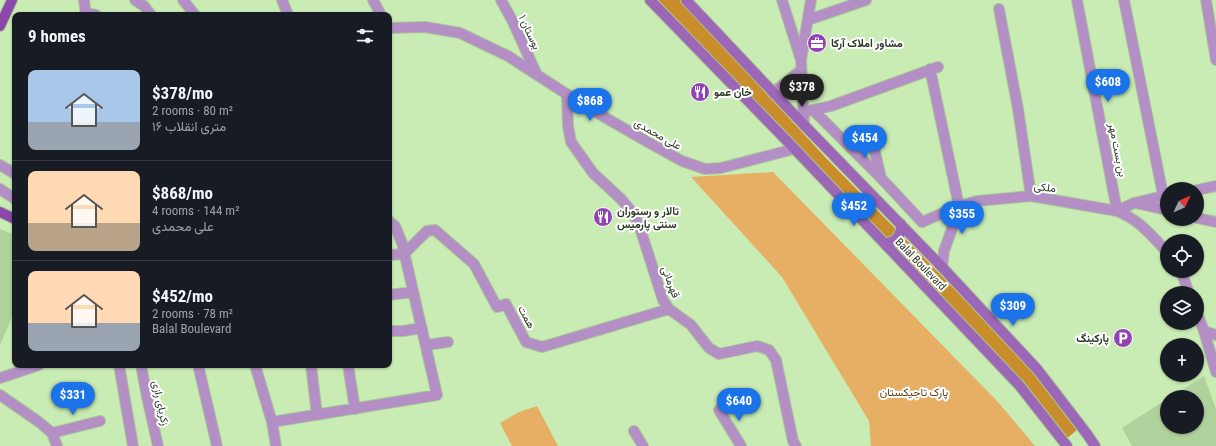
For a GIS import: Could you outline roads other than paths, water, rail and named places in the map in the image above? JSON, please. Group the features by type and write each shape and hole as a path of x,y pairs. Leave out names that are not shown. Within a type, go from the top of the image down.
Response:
{"main road":[{"path":"0,26 12,0"},
{"name":"Balal Boulevard","path":"650,0 1019,385 1067,446"},
{"name":"Balal Boulevard","path":"688,2 773,93 942,267 1037,369 1095,446"},
{"path":"0,212 12,218"},
{"path":"883,242 888,244 896,240 901,233 901,224"}],"street":[{"path":"84,0 88,12"},
{"path":"135,0 144,6 148,12"},
{"path":"183,0 193,12"},
{"path":"282,0 287,12"},
{"path":"373,0 379,12"},
{"name":"بوستان ۱","path":"501,0 537,75"},
{"path":"782,0 801,60"},
{"path":"804,125 808,111 801,70 801,60 811,0"},
{"path":"808,20 866,0"},
{"name":"بن بست مهر","path":"1077,0 1113,210"},
{"path":"1124,0 1162,182"},
{"path":"1206,0 1216,60"},
{"path":"999,9 1018,109 1031,196"},
{"name":"علی محمدی","path":"392,28 425,27 460,33 508,56 585,106 682,161 705,169 721,168 794,149"},
{"path":"808,111 831,106 934,68 959,206"},
{"path":"773,93 801,70"},
{"name":"قهرمانی","path":"567,94 568,126 571,142 593,173 632,212 639,225 663,300 669,309 691,325 709,348 719,354 757,346 769,350 776,360 793,441 796,446"},
{"path":"808,111 881,178"},
{"path":"871,135 881,178"},
{"path":"0,165 8,172"},
{"name":"ملکی","path":"881,178 922,222 959,206 977,201 1031,196 1113,210 1130,216 1141,224 1160,244"},
{"path":"1204,189 1216,186"},
{"path":"0,189 12,197"},
{"path":"1113,210 1160,196"},
{"path":"942,267 944,251 954,223 977,201"},
{"path":"1134,203 1160,209"},
{"path":"1204,219 1216,222"},
{"path":"272,422 437,394 402,243 395,226 392,224"},
{"name":"همت","path":"404,254 427,231 435,230 474,264 497,307 506,304 526,342 542,347 669,309"},
{"path":"392,255 404,254"},
{"path":"392,295 413,292"},
{"path":"392,331 422,328"},
{"path":"1204,331 1216,335"},
{"path":"1204,331 1216,372"},
{"path":"426,345 448,342"},
{"path":"0,378 30,368"},
{"path":"120,368 133,446"},
{"name":"زکریای رازی","path":"142,368 158,446"},
{"path":"256,368 272,422 276,446"},
{"path":"311,368 317,415"},
{"path":"348,368 355,409"},
{"path":"199,369 218,446"},
{"path":"0,395 39,422 52,433 57,446"},
{"path":"719,410 741,446"},
{"path":"52,433 100,421"},
{"path":"634,430 643,446"}],"place":[{"name":"مشاور املاک آرکا","path":"817,43"},
{"name":"خان عمو","path":"700,92"},
{"name":"تالار و رستوران سنتی پارمیس","path":"603,217"},
{"name":"پارکینگ","path":"1123,338"}],"park label":[{"name":"پارک تاجیکستان","path":"914,392"}]}
